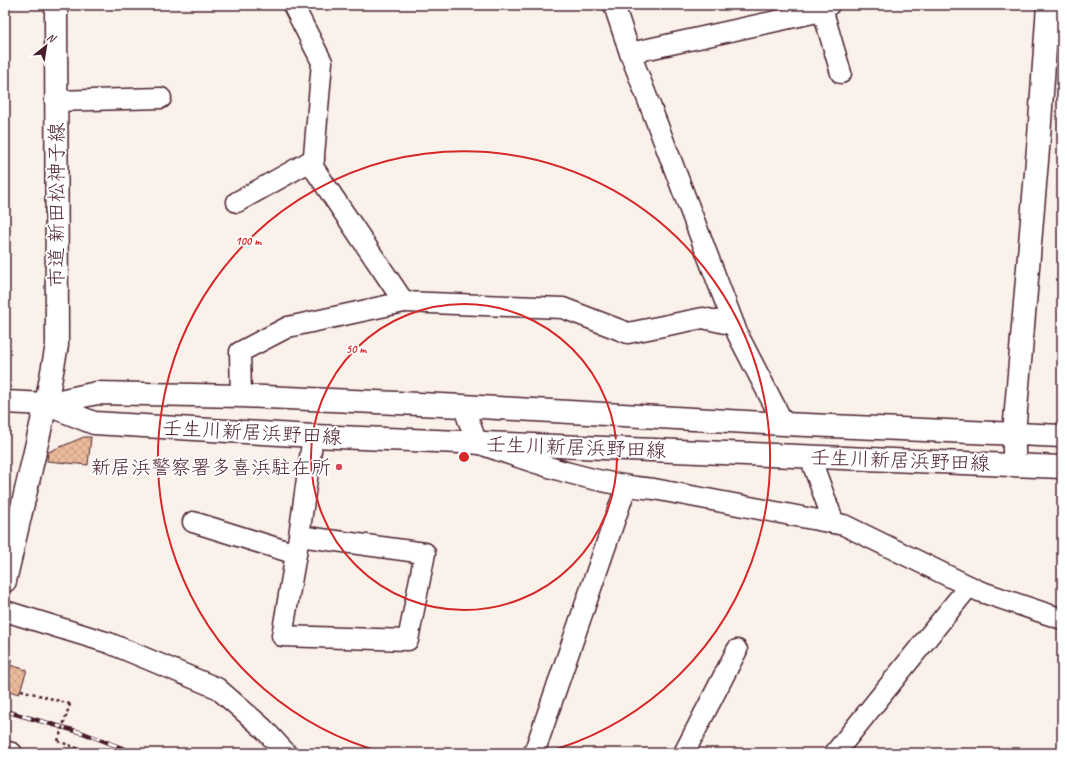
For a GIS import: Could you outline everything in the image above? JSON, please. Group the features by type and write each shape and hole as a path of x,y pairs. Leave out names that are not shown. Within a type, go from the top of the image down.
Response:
{"main road":[{"name":"市道 新田松神子線","path":"5,581 46,404 57,345 55,101 56,5"},
{"path":"1014,464 1014,433 1039,137 1048,5"},
{"name":"壬生川新居浜野田線","path":"5,402 46,404 97,393 241,396 463,406 784,424 1062,436"},
{"name":"壬生川新居浜野田線","path":"46,404 94,423 313,436 1062,467"}],"street":[{"path":"293,5 322,62 313,167 404,302"},
{"path":"614,5 630,53 734,325 784,424"},
{"path":"630,53 824,7 841,73"},
{"path":"55,101 161,98"},
{"path":"237,202 314,159"},
{"path":"241,396 240,352 288,327 404,302 562,308 628,333 703,318 734,325"},
{"path":"463,406 478,442 549,468 626,487 654,489 844,525 969,586 1062,619"},
{"path":"193,522 298,545 425,553 408,640 282,636 298,545 313,436"},
{"path":"810,457 834,523"},
{"path":"534,753 626,487"},
{"path":"835,753 969,586"},
{"path":"5,612 109,643 216,688 263,728 286,753"},
{"path":"684,753 737,650"},
{"path":"5,750 12,753"}],"path":[{"path":"21,690 70,704 58,741 90,753"}],"building":[{"path":"84,437 91,437 88,465 47,461 48,452"},
{"path":"5,657 12,659 10,665 27,670 19,694 5,690"}],"railway":[{"path":"5,711 83,733 135,753"}],"place":[{"name":"新居浜警察署多喜浜駐在所","path":"339,467"}]}
